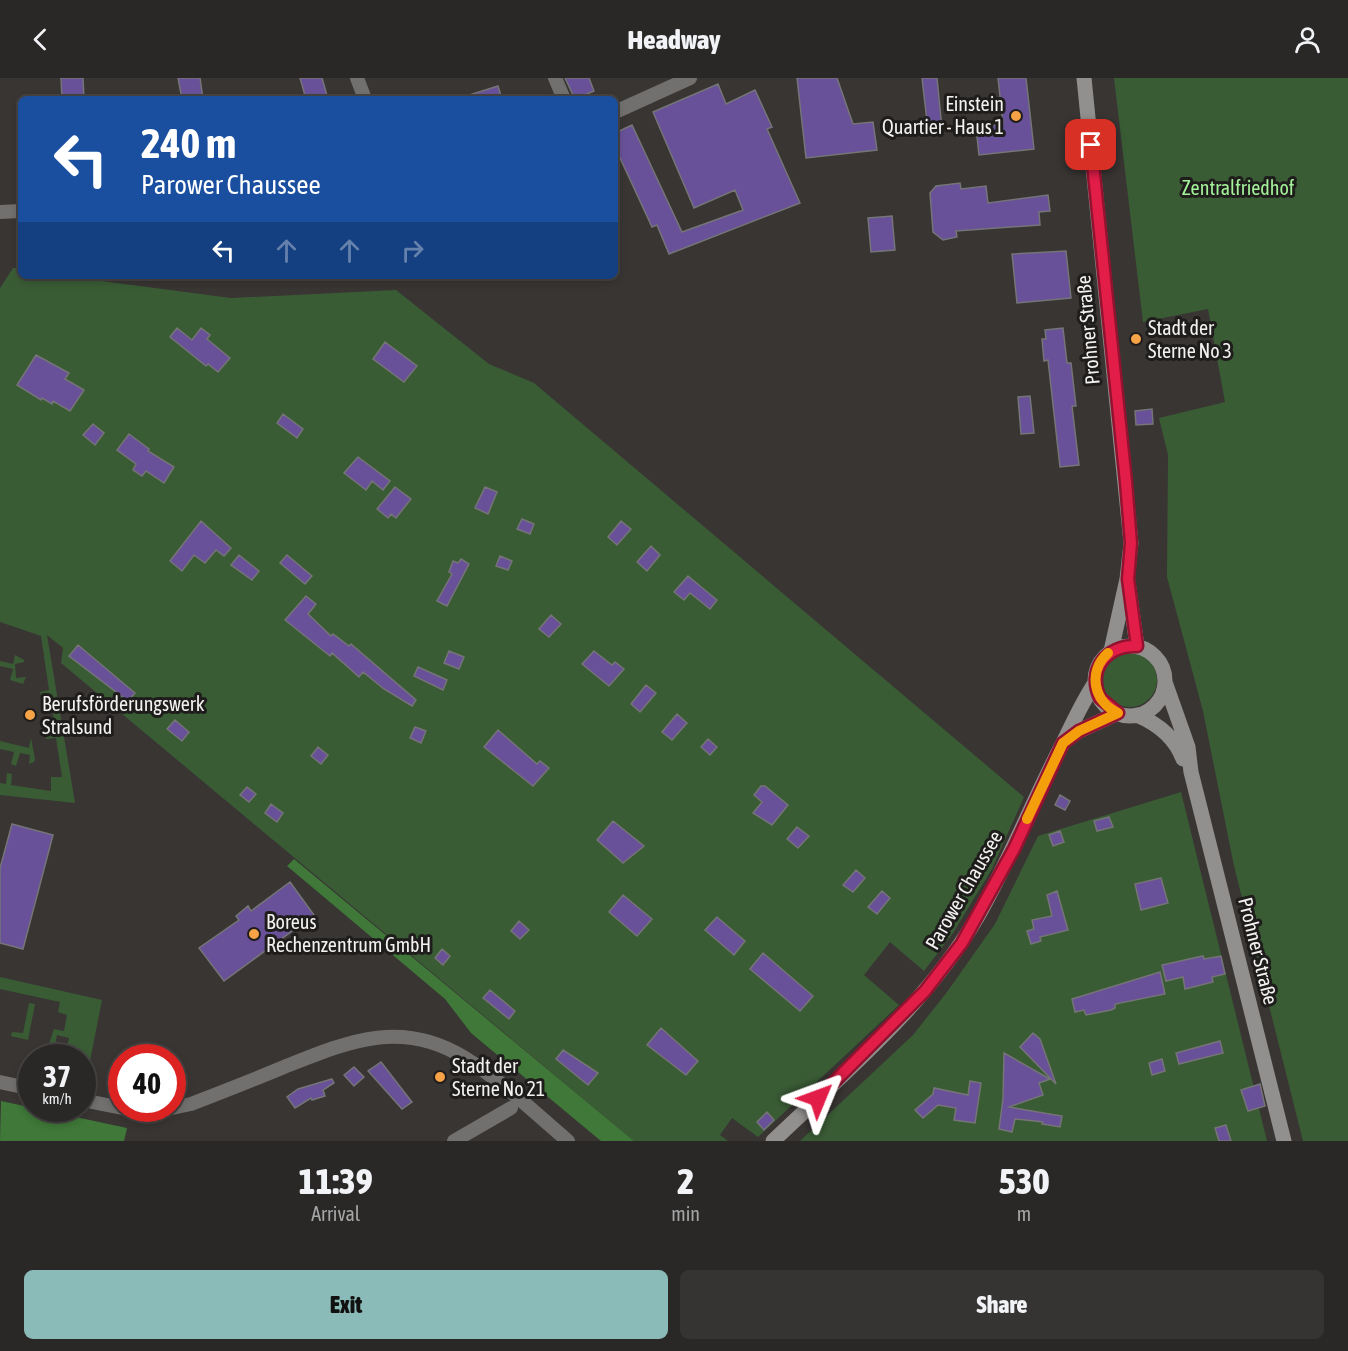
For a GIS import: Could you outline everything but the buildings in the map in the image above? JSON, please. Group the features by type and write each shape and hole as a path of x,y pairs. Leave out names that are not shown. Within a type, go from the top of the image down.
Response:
{"main road":[{"name":"Prohner Straße","path":"1084,78 1131,543 1128,579 1111,651"},
{"name":"Prohner Straße","path":"1128,579 1137,646"},
{"path":"1095,683 1104,705 1118,713 1137,715 1153,706 1163,691 1165,682 1157,659 1137,646 1119,647 1111,651"},
{"name":"Parower Chaussee","path":"773,1141 879,1040 944,968 993,890 1063,743 1095,683 1099,665 1111,651"},
{"name":"Prohner Straße","path":"1165,682 1188,747 1191,772 1284,1141"},
{"path":"1063,743 1079,731 1118,713"},
{"name":"Prohner Straße","path":"1137,715 1154,723 1176,742 1191,772"}],"street":[{"path":"357,78 364,96"},
{"path":"555,78 563,96"},
{"path":"618,111 690,78"},
{"path":"0,212 18,211"},
{"path":"186,1105 339,1045 381,1036 402,1036 427,1040 465,1058 568,1141"},
{"path":"0,1082 18,1086"},
{"path":"454,1141 511,1108"}],"green space":[{"name":"Zentralfriedhof","path":"1114,78 1348,78 1348,1141 1303,1141 1234,866 1203,711 1167,577 1168,455 1159,418 1225,402 1208,309 1143,322"},
{"path":"13,268 18,268 18,279 86,279 231,298 396,290 489,364 534,383 1024,797 992,869 953,933 924,971 890,942 864,975 899,1005 758,1137 732,1118 720,1135 728,1141 634,1141 61,663 63,648 47,635 75,803 0,795 0,783 6,784 7,773 12,774 11,785 51,791 51,777 62,777 56,738 46,739 44,728 55,727 50,695 41,696 40,692 49,690 41,636 0,622 0,288"},
{"path":"1125,653 1135,653 1149,661 1155,670 1157,680 1155,690 1149,699 1135,707 1125,707 1108,695 1103,685 1103,675 1115,658"},
{"path":"15,655 24,660 24,662 15,664 16,678 26,677 23,684 10,680 13,669 0,666 0,661 13,664"},
{"path":"31,738 35,759 29,764 30,755 20,753 16,766 11,764 14,752 0,749 0,741 29,748"},
{"path":"1181,792 1267,1141 800,1141 913,1035 947,992 995,924 1038,836"},
{"path":"294,859 634,1141 601,1141 471,1033 445,999 287,866"},
{"path":"0,977 102,1000 93,1044 68,1044 69,1038 57,1035 55,1044 49,1044 54,1029 64,1031 67,1015 58,1012 60,1002 0,989"},
{"path":"29,1003 35,1004 28,1040 11,1036 12,1032 23,1033"},
{"path":"1,1101 18,1105 18,1122 96,1121 127,1128 124,1141 0,1141"}],"slow traffic":[{"path":"1027,819 1063,743 1079,731 1118,713 1104,705 1096,691 1096,674 1099,665 1108,653"}],"place":[{"name":"Einstein Quartier - Haus 1","path":"1016,116"},
{"name":"Stadt der Sterne No 3","path":"1136,339"},
{"name":"Berufsförderungswerk Stralsund","path":"30,715"},
{"name":"Boreus Rechenzentrum GmbH","path":"254,934"},
{"name":"Stadt der Sterne No 21","path":"440,1077"}],"route":[{"path":"818,1098 879,1040 925,991 962,943 1014,849 1063,743 1079,731 1118,713 1104,705 1096,691 1096,674 1104,657 1111,651 1119,647 1137,646 1128,579 1131,543 1126,482 1115,394 1091,145"}]}
